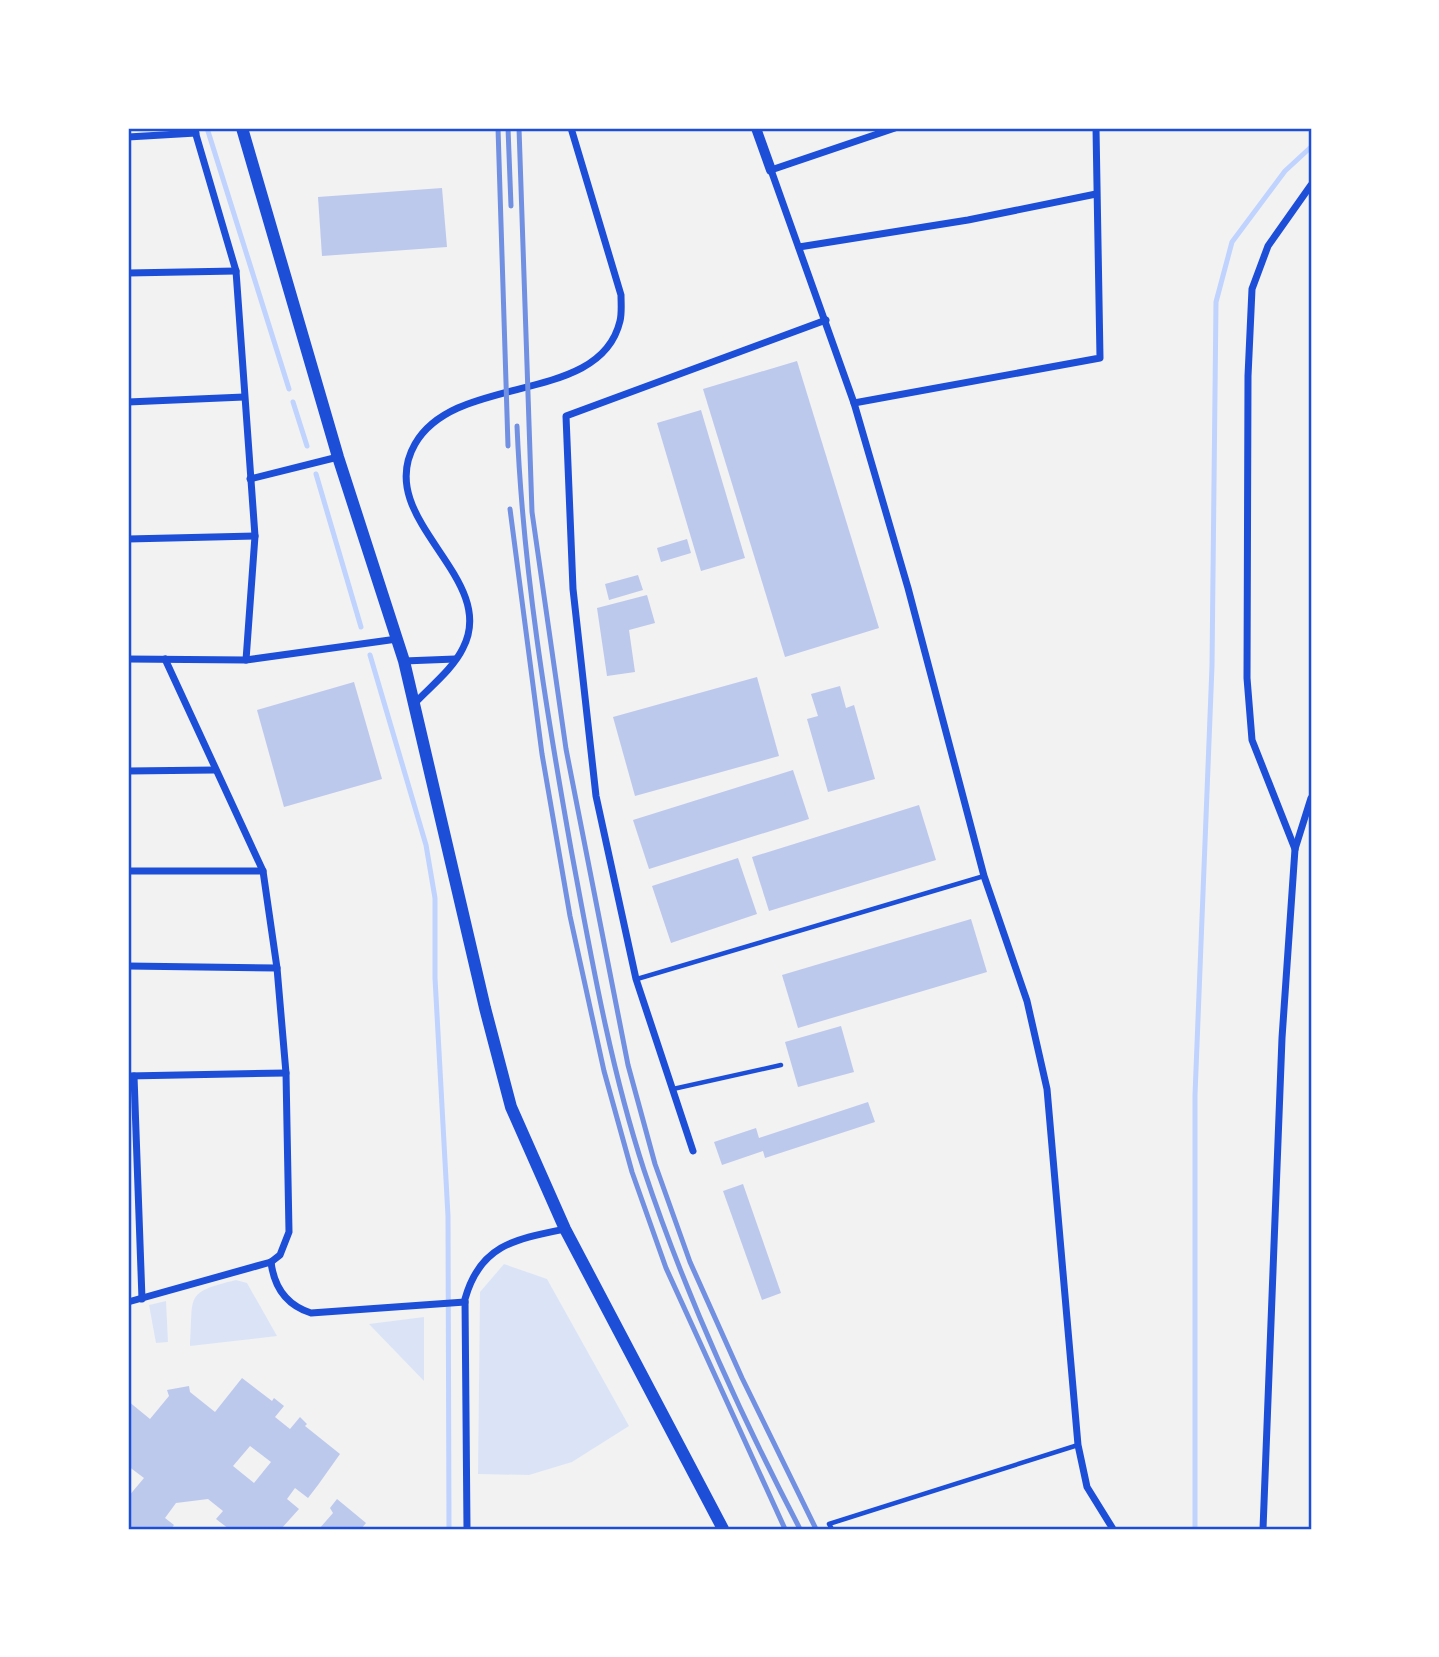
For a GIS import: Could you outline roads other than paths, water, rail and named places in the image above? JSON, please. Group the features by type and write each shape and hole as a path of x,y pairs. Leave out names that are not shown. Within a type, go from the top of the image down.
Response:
{"main road":[{"path":"242,128 338,457 404,661 485,1008 511,1107 565,1229 723,1529"}],"street":[{"path":"414,704 455,659 463,648 469,631 465,596 420,522 406,478 409,458 416,442 428,427 446,414 472,402 567,375 592,362 609,346 620,321 621,295 571,128"},
{"path":"756,128 854,403 908,588 985,876 1027,1001 1047,1089 1057,1178 1078,1445 1087,1487 1113,1529"},
{"path":"771,170 895,128"},
{"path":"854,403 1100,358 1096,128"},
{"path":"128,137 195,130 236,271 255,536 246,660"},
{"path":"1295,849 1252,740 1247,678 1248,376 1252,289 1268,246 1311,185"},
{"path":"799,247 968,220 1096,194"},
{"path":"128,273 236,271"},
{"path":"693,1151 636,979 596,796 573,589 566,416 826,320"},
{"path":"128,402 244,397"},
{"path":"250,480 338,457"},
{"path":"128,539 255,536"},
{"path":"128,659 246,660 397,639"},
{"path":"128,1303 271,1262 279,1255 289,1232 286,1073 277,968 263,871 165,659"},
{"path":"404,661 455,659"},
{"path":"128,771 215,771"},
{"path":"1263,1529 1282,1038 1295,849 1311,797"},
{"path":"128,871 263,871"},
{"path":"128,966 277,968"},
{"path":"142,1299 131,1076 286,1073"},
{"path":"467,1529 465,1302 472,1274 499,1248 565,1229"},
{"path":"271,1262 273,1280 284,1297 297,1309 311,1313 465,1302"}],"lane":[{"path":"636,979 985,876"},
{"path":"672,1090 781,1065"},
{"path":"832,1529 830,1524 1078,1445"}],"waterway":[{"path":"207,128 289,389"},
{"path":"1195,1529 1195,1095 1212,666 1216,302 1232,242 1285,171 1311,147"},
{"path":"293,402 307,446"},
{"path":"316,474 361,627"},
{"path":"370,655 426,845 435,898 435,978 448,1216 449,1529"}],"railway":[{"path":"498,128 508,446"},
{"path":"508,128 511,206"},
{"path":"519,128 532,512 566,749 628,1065 655,1164 690,1262 742,1378 816,1529"},
{"path":"517,426 524,533 545,691 586,930 621,1091 644,1170 677,1262 735,1397 800,1529"},
{"path":"510,509 542,754 570,916 604,1071 632,1172 666,1268 785,1529"}]}
